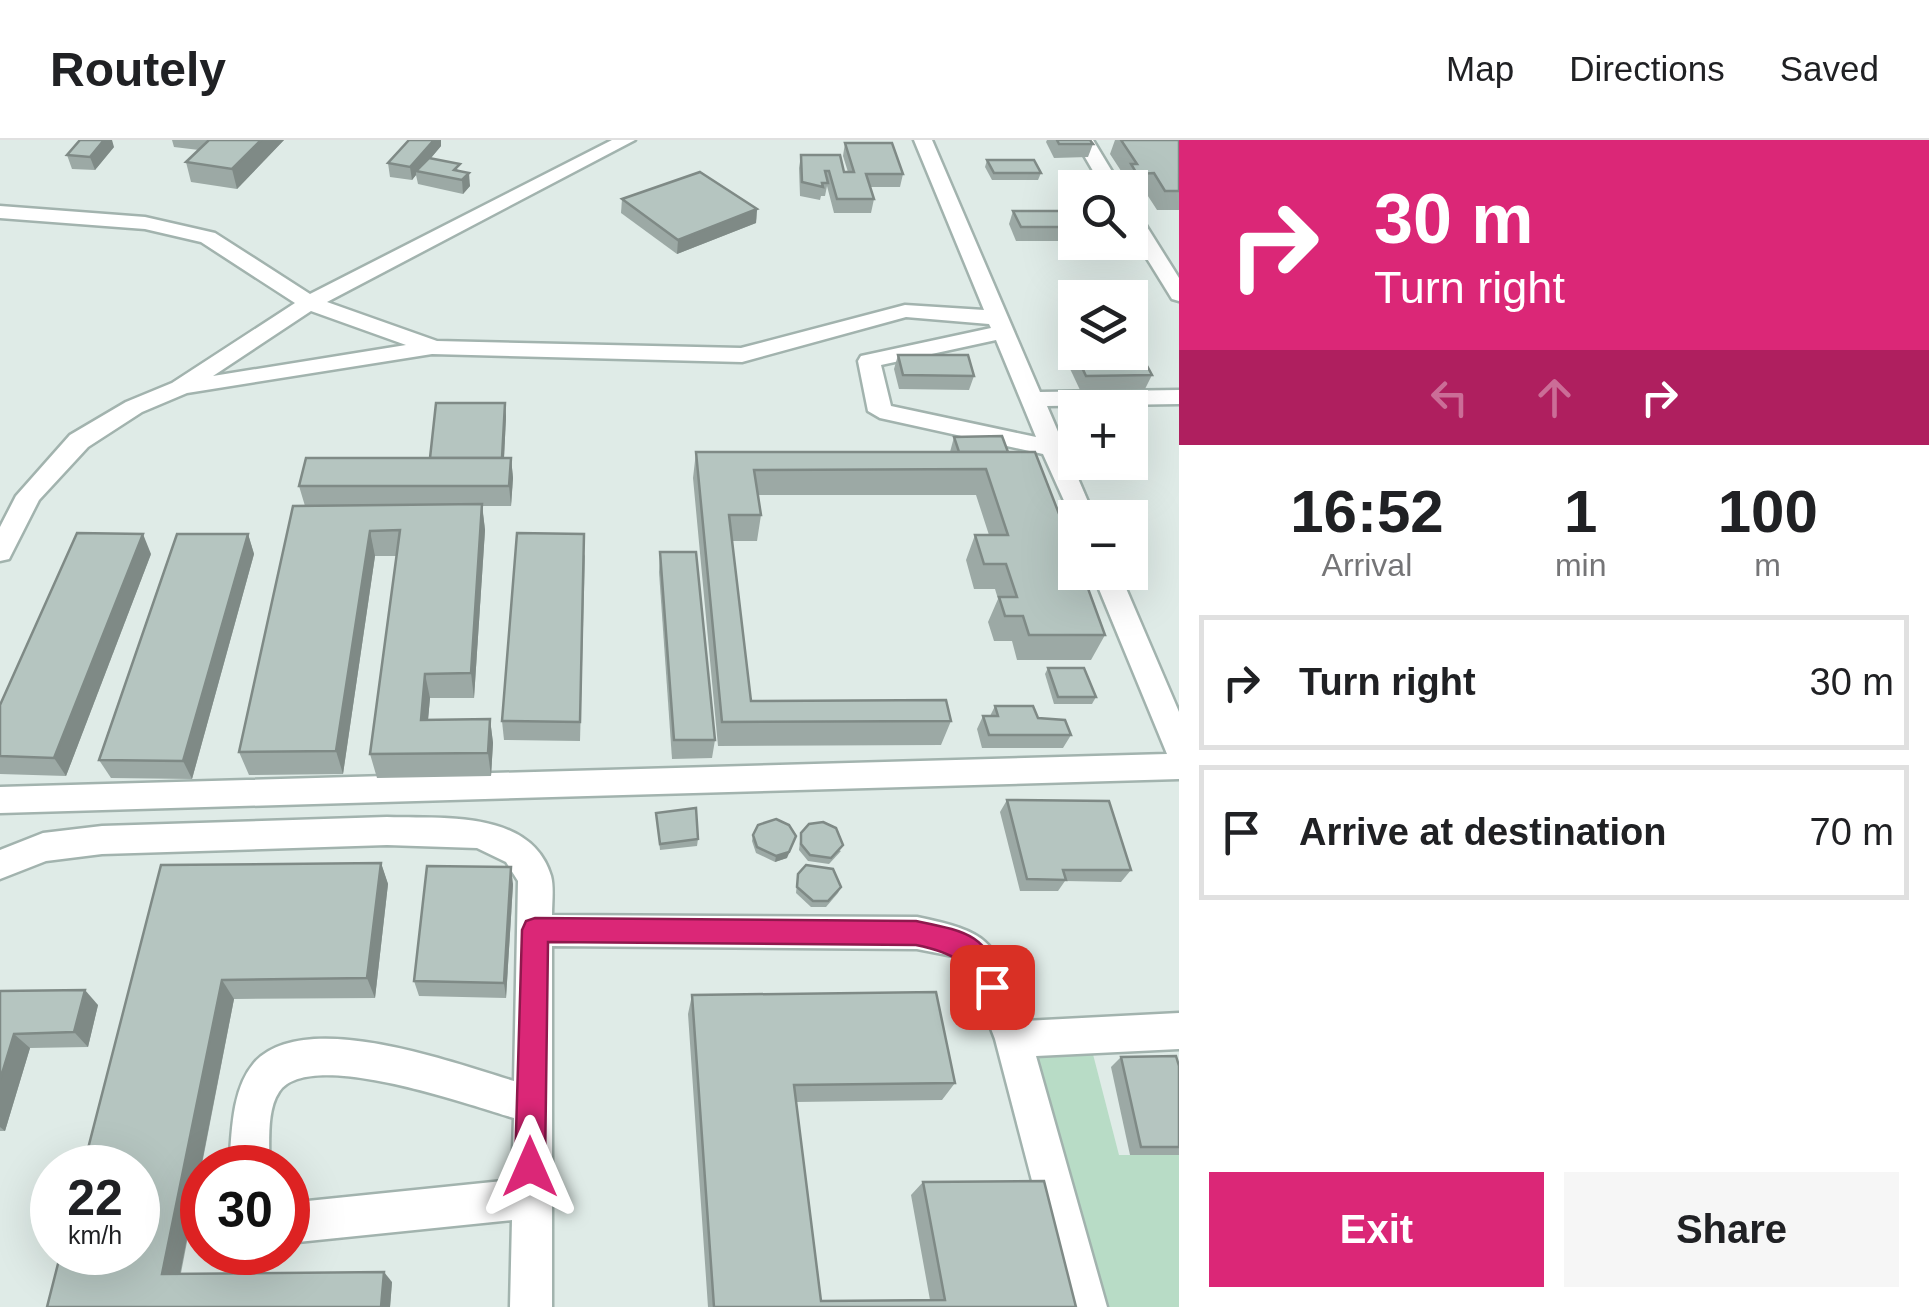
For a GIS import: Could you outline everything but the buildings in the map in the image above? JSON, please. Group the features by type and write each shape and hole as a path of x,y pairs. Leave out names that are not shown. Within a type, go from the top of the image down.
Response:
{"street":[{"path":"0,552 30,496 79,441 134,407 180,388 309,302 626,140"},
{"path":"924,140 1075,500"},
{"path":"1084,140 1102,170"},
{"path":"0,212 145,223 208,238 309,302 434,348"},
{"path":"1148,244 1179,295"},
{"path":"180,388 434,348 742,355 905,312 1001,325"},
{"path":"1001,325 868,361 880,411 1054,449"},
{"path":"1032,399 1179,397"},
{"path":"1114,590 1179,747"},
{"path":"0,800 1179,766"},
{"path":"0,865 42,847 102,840 368,832 480,834 518,852 535,878 530,1307"},
{"path":"535,930 916,933 962,942 982,961 1013,1039 1086,1307"},
{"path":"1013,1039 1179,1032"},
{"path":"251,1145 253,1110 268,1075 299,1056 355,1061 530,1104"},
{"path":"310,1220 530,1198"}],"green space":[{"path":"1087,1031 1119,1155 1179,1155 1179,1307 1101,1307 1029,1034"}],"route":[{"path":"530,1167 535,930 916,933 962,942 982,961 992,987"}]}
